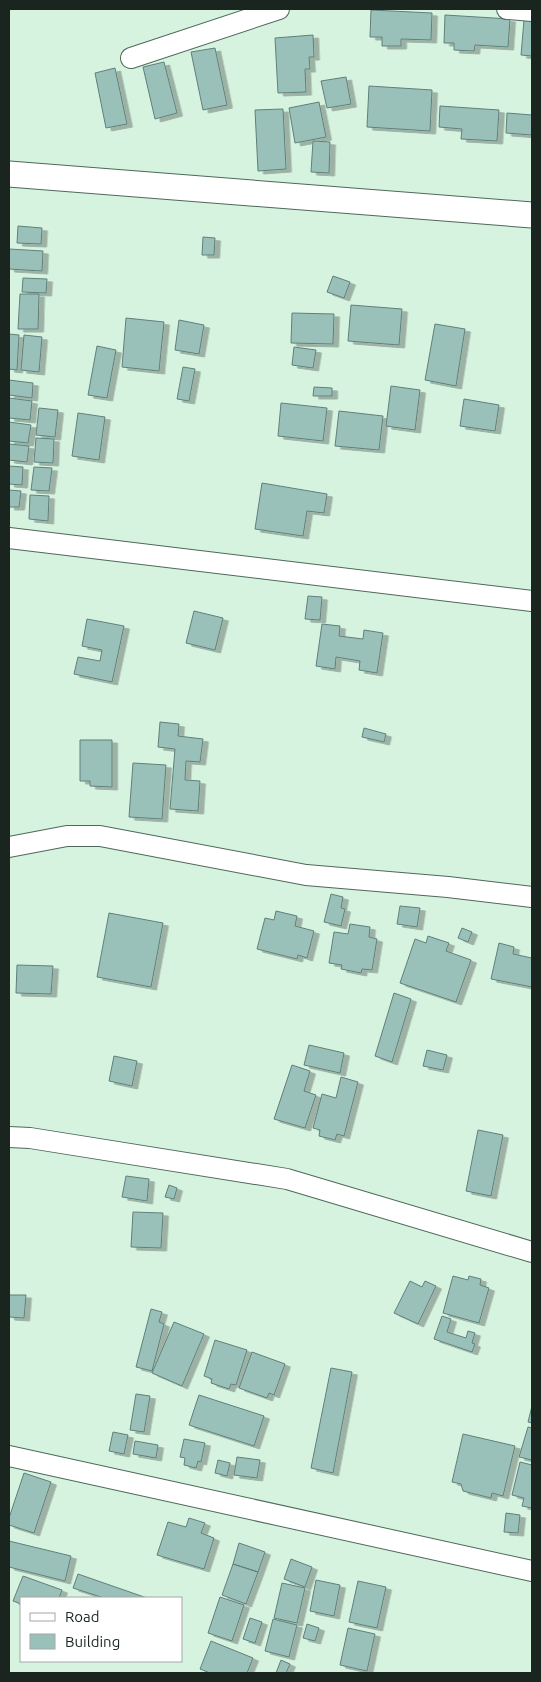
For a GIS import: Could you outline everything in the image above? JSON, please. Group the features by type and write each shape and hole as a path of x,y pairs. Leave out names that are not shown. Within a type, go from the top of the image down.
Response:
{"street":[{"path":"131,58 279,9"},
{"path":"507,9 532,11"},
{"path":"9,174 532,215"},
{"path":"9,538 532,600"},
{"path":"9,847 67,836 100,836 306,876 448,887 532,897"},
{"path":"9,1137 30,1138 288,1179 532,1252"},
{"path":"9,1456 532,1571"}],"building":[{"path":"371,10 432,13 431,40 401,39 401,46 382,46 382,37 370,37"},
{"path":"445,15 510,19 508,47 475,45 474,51 454,50 454,43 444,43"},
{"path":"524,20 532,21 532,56 521,55"},
{"path":"313,35 314,57 309,57 310,69 305,69 306,92 278,93 275,38"},
{"path":"215,48 227,105 203,110 191,52"},
{"path":"164,62 177,113 155,119 143,67"},
{"path":"115,68 127,124 106,128 95,73"},
{"path":"346,77 351,104 327,108 321,81"},
{"path":"369,86 432,90 430,131 367,127"},
{"path":"319,102 326,137 295,143 289,108"},
{"path":"440,106 499,110 497,141 461,139 462,129 439,127"},
{"path":"283,109 286,169 258,171 255,110"},
{"path":"507,113 532,115 532,135 506,133"},
{"path":"313,141 330,142 329,173 311,172"},
{"path":"18,226 42,228 41,244 17,243"},
{"path":"203,237 215,238 214,255 202,255"},
{"path":"9,249 43,251 42,271 9,269"},
{"path":"333,276 350,282 344,298 327,292"},
{"path":"23,278 47,279 46,293 22,292"},
{"path":"20,294 39,294 38,329 18,329"},
{"path":"351,305 402,309 399,345 348,341"},
{"path":"292,313 334,314 333,344 291,343"},
{"path":"126,318 164,322 159,371 122,367"},
{"path":"179,320 204,325 199,354 175,350"},
{"path":"435,324 465,329 456,386 425,380"},
{"path":"9,334 19,335 17,370 9,369"},
{"path":"24,335 42,337 39,372 21,370"},
{"path":"97,346 116,350 107,398 88,395"},
{"path":"294,347 316,350 313,368 292,365"},
{"path":"183,367 195,369 189,401 177,399"},
{"path":"9,380 33,383 32,398 9,395"},
{"path":"391,386 420,390 415,430 386,426"},
{"path":"314,387 332,388 332,396 313,396"},
{"path":"9,398 32,401 30,420 9,418"},
{"path":"464,399 499,405 495,431 460,426"},
{"path":"281,403 327,408 323,441 278,436"},
{"path":"39,408 58,410 55,437 36,435"},
{"path":"339,411 383,416 379,450 335,446"},
{"path":"78,413 105,417 99,460 72,456"},
{"path":"9,422 31,425 28,443 9,441"},
{"path":"36,438 54,439 53,463 34,462"},
{"path":"9,444 29,446 27,462 9,460"},
{"path":"9,466 23,467 22,485 9,484"},
{"path":"34,467 52,468 49,491 31,490"},
{"path":"262,483 327,494 324,513 307,511 303,536 255,529"},
{"path":"9,490 21,491 19,507 9,507"},
{"path":"30,495 49,496 48,521 29,519"},
{"path":"308,596 322,597 320,620 305,619"},
{"path":"194,611 223,618 215,650 186,643"},
{"path":"87,619 124,626 112,682 74,674 78,657 100,661 102,650 82,646"},
{"path":"322,624 340,626 339,636 363,639 364,630 383,633 377,673 359,670 360,661 336,657 335,669 316,666"},
{"path":"160,722 179,724 178,736 203,739 200,762 186,761 185,780 200,781 198,811 170,809 175,749 158,747"},
{"path":"364,728 386,734 384,742 362,737"},
{"path":"80,740 112,740 112,787 90,786 90,781 80,781"},
{"path":"133,763 166,765 162,819 129,817"},
{"path":"331,894 343,897 341,908 345,909 341,926 324,922"},
{"path":"400,906 420,908 417,927 397,924"},
{"path":"276,911 297,916 295,926 314,931 307,958 298,955 297,959 257,949 265,918 274,920"},
{"path":"109,913 163,923 151,987 97,977"},
{"path":"350,924 370,927 369,937 377,939 372,970 362,969 361,973 341,969 342,965 329,963 334,932 348,934"},
{"path":"462,928 472,932 468,942 458,938"},
{"path":"428,936 449,943 446,951 471,960 456,1002 400,983 415,939 426,943"},
{"path":"499,943 514,947 513,954 532,958 532,987 491,979"},
{"path":"17,965 53,966 51,994 16,993"},
{"path":"394,993 411,999 392,1062 375,1056"},
{"path":"309,1045 344,1053 340,1073 304,1065"},
{"path":"427,1050 447,1055 443,1070 423,1066"},
{"path":"114,1056 137,1061 132,1086 109,1081"},
{"path":"292,1065 310,1071 304,1091 316,1095 305,1128 274,1119"},
{"path":"341,1077 358,1082 344,1136 337,1134 335,1140 319,1136 320,1130 313,1128 322,1094 336,1098"},
{"path":"478,1130 503,1135 491,1196 466,1191"},
{"path":"126,1176 149,1179 147,1201 122,1197"},
{"path":"169,1185 177,1188 174,1199 165,1197"},
{"path":"133,1212 163,1213 161,1248 131,1247"},
{"path":"453,1276 468,1280 469,1276 481,1279 480,1285 489,1288 479,1323 443,1313"},
{"path":"410,1281 422,1287 425,1281 436,1286 418,1324 394,1313"},
{"path":"9,1295 26,1295 24,1318 9,1317"},
{"path":"151,1309 162,1312 159,1322 164,1324 152,1371 136,1367"},
{"path":"442,1316 451,1319 447,1332 466,1338 468,1331 475,1333 472,1343 475,1344 472,1352 434,1339"},
{"path":"174,1322 204,1334 182,1386 152,1373"},
{"path":"215,1340 247,1350 236,1385 231,1384 229,1389 211,1383 212,1379 204,1376"},
{"path":"252,1352 285,1364 274,1395 269,1393 267,1398 239,1388"},
{"path":"331,1368 352,1372 333,1473 311,1468"},
{"path":"136,1394 150,1396 144,1432 130,1430"},
{"path":"199,1395 264,1416 254,1446 189,1425"},
{"path":"532,1406 532,1423 528,1422"},
{"path":"528,1427 532,1428 532,1460 519,1457"},
{"path":"113,1432 128,1435 124,1454 109,1451"},
{"path":"463,1434 515,1446 503,1496 492,1493 491,1498 463,1491 461,1484 452,1482"},
{"path":"184,1439 205,1443 201,1462 198,1461 196,1468 184,1465 185,1458 180,1457"},
{"path":"135,1441 158,1445 156,1458 133,1454"},
{"path":"237,1457 260,1460 257,1478 234,1475"},
{"path":"218,1460 230,1463 227,1476 215,1473"},
{"path":"520,1462 532,1465 532,1508 522,1506 524,1498 512,1495"},
{"path":"24,1473 51,1482 34,1533 9,1525 9,1518"},
{"path":"506,1513 520,1515 518,1533 504,1532"},
{"path":"189,1518 205,1523 201,1533 214,1538 204,1569 157,1555 168,1522 186,1527"},
{"path":"9,1541 71,1556 65,1581 9,1567"},
{"path":"239,1543 265,1552 258,1572 233,1564"},
{"path":"291,1559 312,1567 305,1587 284,1579"},
{"path":"233,1564 258,1572 246,1604 222,1595"},
{"path":"78,1574 144,1597 101,1597 73,1588"},
{"path":"23,1576 62,1590 59,1597 20,1597 20,1604 13,1601"},
{"path":"316,1580 340,1585 334,1616 310,1611"},
{"path":"358,1581 386,1587 377,1628 349,1622"},
{"path":"282,1583 305,1588 297,1623 274,1618"},
{"path":"220,1597 244,1605 232,1641 208,1633"},
{"path":"250,1618 262,1622 255,1643 243,1639"},
{"path":"273,1619 297,1625 289,1657 265,1651"},
{"path":"307,1624 319,1628 315,1641 303,1638"},
{"path":"348,1628 375,1634 367,1671 340,1665"},
{"path":"211,1641 253,1658 247,1673 210,1673 200,1669"},
{"path":"281,1660 290,1664 286,1673 276,1673"}]}
